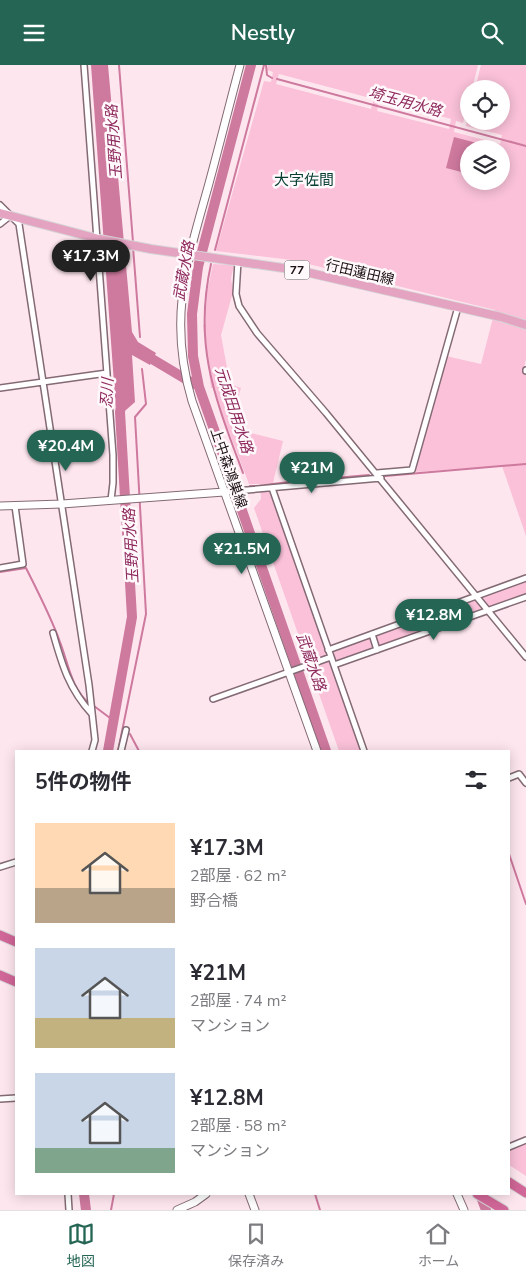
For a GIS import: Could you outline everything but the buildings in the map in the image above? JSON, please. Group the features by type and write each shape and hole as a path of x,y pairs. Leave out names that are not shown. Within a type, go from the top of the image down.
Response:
{"highway":[{"path":"0,935 15,942"},
{"path":"0,975 15,982"},
{"path":"510,1183 526,1193"},
{"path":"479,1195 504,1210"}],"main road":[{"path":"192,254 240,65"},
{"name":"77","path":"0,213 98,239"},
{"name":"行田蓮田線","path":"98,239 297,270 501,317 526,325"},
{"name":"上中森鴻巣線","path":"192,254 180,315 184,370 189,391 292,672 317,750"},
{"path":"0,505 62,505 227,492"},
{"path":"178,1210 205,1195"},
{"path":"249,1195 255,1210"},
{"path":"457,1195 464,1210"}],"street":[{"path":"84,65 113,455 113,500"},
{"path":"0,205 19,224 92,714 95,740 92,750"},
{"path":"0,224 10,216"},
{"path":"238,260 235,286 239,306 257,333 377,473 526,657"},
{"path":"377,473 412,470 458,307"},
{"path":"0,388 107,373"},
{"path":"227,492 381,478"},
{"path":"272,487 364,750"},
{"path":"0,568 23,564 15,506"},
{"path":"328,650 526,578"},
{"path":"334,665 526,597"},
{"path":"452,604 459,621"},
{"path":"52,633 66,678 92,714"},
{"path":"372,634 377,650"},
{"path":"213,699 331,657"},
{"path":"121,750 126,730"},
{"path":"510,778 526,772"},
{"path":"520,774 526,783"},
{"path":"0,867 15,861"},
{"path":"0,1099 15,1098"},
{"path":"510,1147 526,1140"},
{"path":"68,1195 69,1210"}],"shaded area":[{"path":"268,65 478,65 474,80 460,80 460,122 456,121 454,132 485,140 460,140 460,190 510,190 510,140 501,140 502,135 482,130 510,130 510,80 477,80 481,65 526,65 526,359 523,372 526,373 526,536 502,466 415,472 446,356 481,364 495,310 292,260 216,251 264,81 271,82 273,72 267,70","holes":["279,74 374,99 371,109 276,84","379,100 451,119 449,129 377,111"]},
{"path":"213,264 234,265 231,278 233,292 221,335 230,384 241,388 236,405 247,432 283,441 273,483 264,484 266,491 270,491 326,648 526,577 526,599 333,667 363,750 339,750 254,508 261,499 260,484 249,484 228,429 226,429 213,388 211,388 203,325 205,324 207,292"},
{"path":"526,1143 526,1176 510,1166 510,1149"}],"water":[{"path":"91,65 108,65 132,332 138,342 156,353 150,365 132,355 135,402 126,410 116,411"},
{"path":"454,137 465,140 460,140 460,172 446,168"}],"waterway":[{"name":"玉野用水路","path":"119,65 133,242"},
{"name":"武蔵水路","path":"233,483 199,387 193,356 192,314 198,267 251,65"},
{"name":"元成田用水路","path":"215,250 264,65"},
{"name":"埼玉用水路","path":"266,65 267,75 272,78"},
{"name":"埼玉用水路","path":"277,79 526,146"},
{"name":"玉野用水路","path":"133,247 140,337"},
{"name":"元成田用水路","path":"211,264 204,321 206,346 216,396 243,473"},
{"path":"142,353 194,384"},
{"name":"玉野用水路","path":"118,750 146,614 135,417 146,404 142,369"},
{"name":"忍川","path":"108,750 132,617 120,412 123,398"},
{"name":"元成田用水路","path":"385,476 526,464"},
{"name":"元成田用水路","path":"301,481 369,475"},
{"name":"元成田用水路","path":"265,485 289,482"},
{"name":"元成田用水路","path":"250,486 260,486"},
{"name":"武蔵水路","path":"238,499 326,750"},
{"path":"0,572 26,568 53,623 74,683 78,691 90,704"},
{"path":"94,706 114,721"},
{"name":"玉野用水路","path":"130,734 138,750"},
{"path":"510,857 526,904"},
{"name":"忍川","path":"84,1195 86,1210"},
{"path":"111,1210 114,1195"},
{"name":"玉野用水路","path":"315,1195 320,1210"},
{"name":"武蔵水路","path":"480,1195 486,1210"}],"district":[{"name":"大字佐間","path":"304,180"}]}
